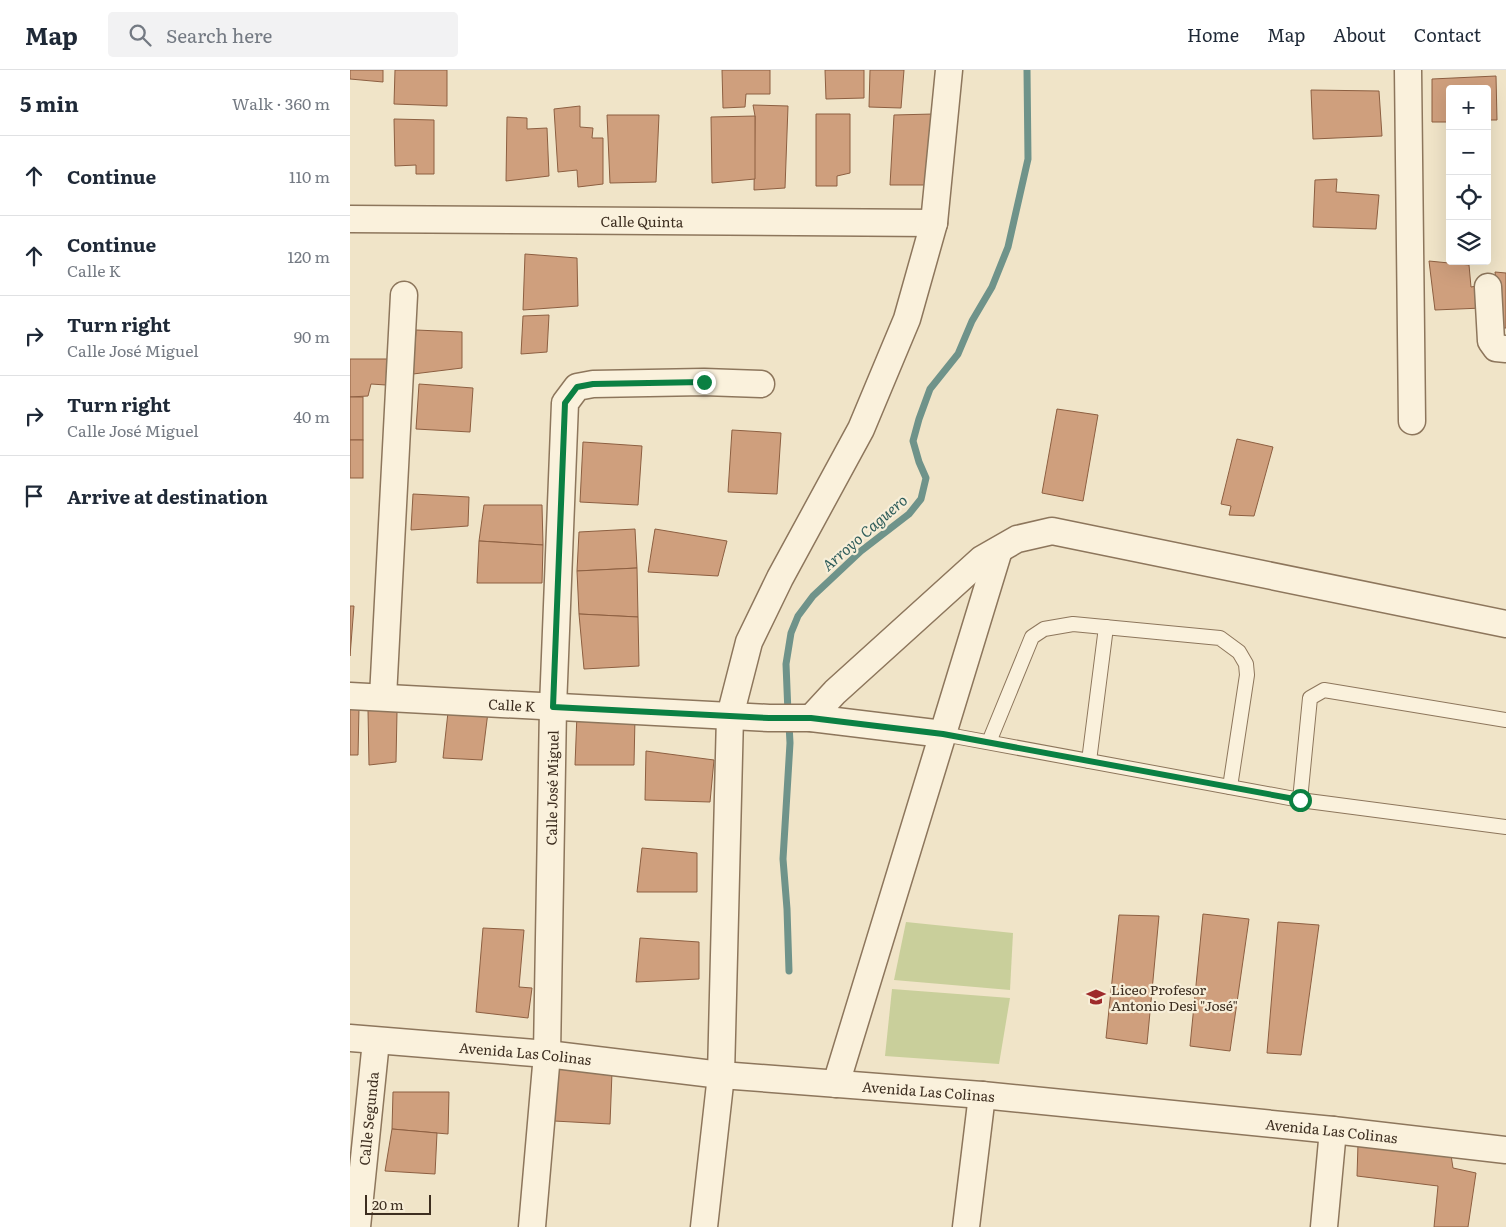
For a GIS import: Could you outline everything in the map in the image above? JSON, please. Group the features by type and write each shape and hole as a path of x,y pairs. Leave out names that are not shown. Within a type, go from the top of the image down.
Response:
{"street":[{"path":"704,1227 721,1075 730,716 749,642 780,578 861,429 907,319 934,223 949,70"},
{"path":"1408,70 1412,421"},
{"name":"Calle Quinta","path":"350,219 934,223"},
{"path":"1488,286 1491,341 1496,348 1506,349"},
{"path":"383,698 404,295"},
{"name":"Calle José Miguel","path":"532,1227 547,1054 553,707 565,403 577,387 593,384 704,382 761,384"},
{"path":"805,718 982,559 1017,540 1052,531 1506,624"},
{"path":"836,1084 999,550"},
{"name":"Calle K","path":"350,696 769,718 805,718 943,734"},
{"name":"Avenida Las Colinas","path":"350,1038 547,1054 721,1075 982,1095 1333,1130 1506,1150"},
{"name":"Calle Segunda","path":"357,1227 376,1041"},
{"path":"966,1227 982,1095"},
{"path":"1324,1227 1333,1130"}],"lane":[{"path":"989,742 1032,637 1044,629 1073,624 1220,638 1239,652 1246,664 1248,675 1230,787"},
{"path":"1089,761 1106,627"},
{"path":"1300,800 1310,698 1324,690 1506,720"},
{"path":"943,734 1300,800 1506,827"}],"green space":[{"path":"906,922 1013,933 1010,990 894,980"},
{"path":"892,989 1010,998 999,1064 885,1056"}],"building":[{"path":"350,70 383,70 383,82 350,79"},
{"path":"395,70 447,70 447,106 394,104"},
{"path":"722,70 770,70 770,94 746,94 745,107 723,108"},
{"path":"825,70 864,70 864,98 826,99"},
{"path":"870,70 904,70 901,108 869,107"},
{"path":"1496,76 1497,120 1491,120 1491,85 1446,85 1446,122 1432,122 1432,79"},
{"path":"1311,90 1379,91 1382,136 1313,139"},
{"path":"753,105 788,106 785,188 754,190 755,116"},
{"path":"580,106 580,127 593,128 592,138 603,138 603,184 578,187 577,170 558,172 554,109"},
{"path":"816,114 850,114 850,173 837,176 837,186 816,186"},
{"path":"933,114 926,185 890,185 894,115"},
{"path":"607,115 659,115 656,182 610,183"},
{"path":"755,116 755,179 712,183 711,117"},
{"path":"507,117 527,118 527,129 547,128 549,176 506,181"},
{"path":"394,119 434,120 434,174 416,174 416,165 395,166"},
{"path":"1337,179 1336,192 1379,195 1376,229 1313,227 1315,180"},
{"path":"525,254 577,258 578,306 523,310"},
{"path":"1429,261 1446,263 1446,265 1469,265 1471,287 1482,285 1482,308 1435,310"},
{"path":"1495,272 1506,273 1506,328 1501,328"},
{"path":"549,315 547,352 521,354 523,316"},
{"path":"416,330 462,332 462,368 413,374"},
{"path":"350,359 388,359 386,385 371,384 368,396 350,397"},
{"path":"419,384 473,388 470,432 416,429"},
{"path":"350,397 363,397 363,440 350,440"},
{"path":"1057,409 1098,415 1083,501 1042,493"},
{"path":"732,430 781,433 777,494 728,492"},
{"path":"1237,439 1273,447 1254,516 1229,515 1231,506 1221,504"},
{"path":"350,440 363,440 363,478 350,478"},
{"path":"583,442 642,446 638,505 580,502"},
{"path":"413,494 469,497 468,526 411,530"},
{"path":"484,505 542,505 543,545 479,541"},
{"path":"635,529 637,568 577,571 579,532"},
{"path":"655,529 727,541 718,576 648,572"},
{"path":"479,541 543,545 542,583 477,583"},
{"path":"637,568 638,617 579,614 577,571"},
{"path":"350,606 354,606 350,656"},
{"path":"579,614 638,617 639,666 584,669"},
{"path":"449,703 489,704 482,760 443,758"},
{"path":"350,707 359,708 358,755 350,755"},
{"path":"368,710 397,712 396,762 369,765"},
{"path":"577,714 635,717 634,765 575,765"},
{"path":"646,751 714,760 710,802 645,800"},
{"path":"642,848 697,853 697,892 637,892"},
{"path":"1203,914 1249,919 1230,1051 1190,1046"},
{"path":"1119,915 1159,916 1147,1044 1106,1038"},
{"path":"1278,922 1319,925 1301,1055 1267,1053"},
{"path":"483,928 524,930 519,987 532,988 528,1018 476,1012"},
{"path":"640,938 699,942 699,979 636,982"},
{"path":"556,1069 612,1072 610,1124 554,1121"},
{"path":"393,1092 449,1092 448,1134 392,1129"},
{"path":"392,1129 437,1133 435,1174 385,1171"},
{"path":"1358,1144 1451,1155 1453,1168 1476,1173 1468,1227 1434,1227 1438,1186 1357,1176"}],"waterway":[{"name":"Arroyo Caguero","path":"788,713 786,664 791,633 798,616 813,596 861,551 909,514 921,499 926,478 913,441 919,419 930,389 958,354 972,321 992,287 1008,247 1028,159 1027,70"},
{"name":"Arroyo Caguero","path":"789,724 790,743 783,859 789,971"}],"place":[{"name":"Liceo Profesor Antonio Desi \"José\"","path":"1096,997"}],"route":[{"path":"704,382 593,384 577,387 565,403 553,707 769,718 811,718 943,734 1300,800"}]}
